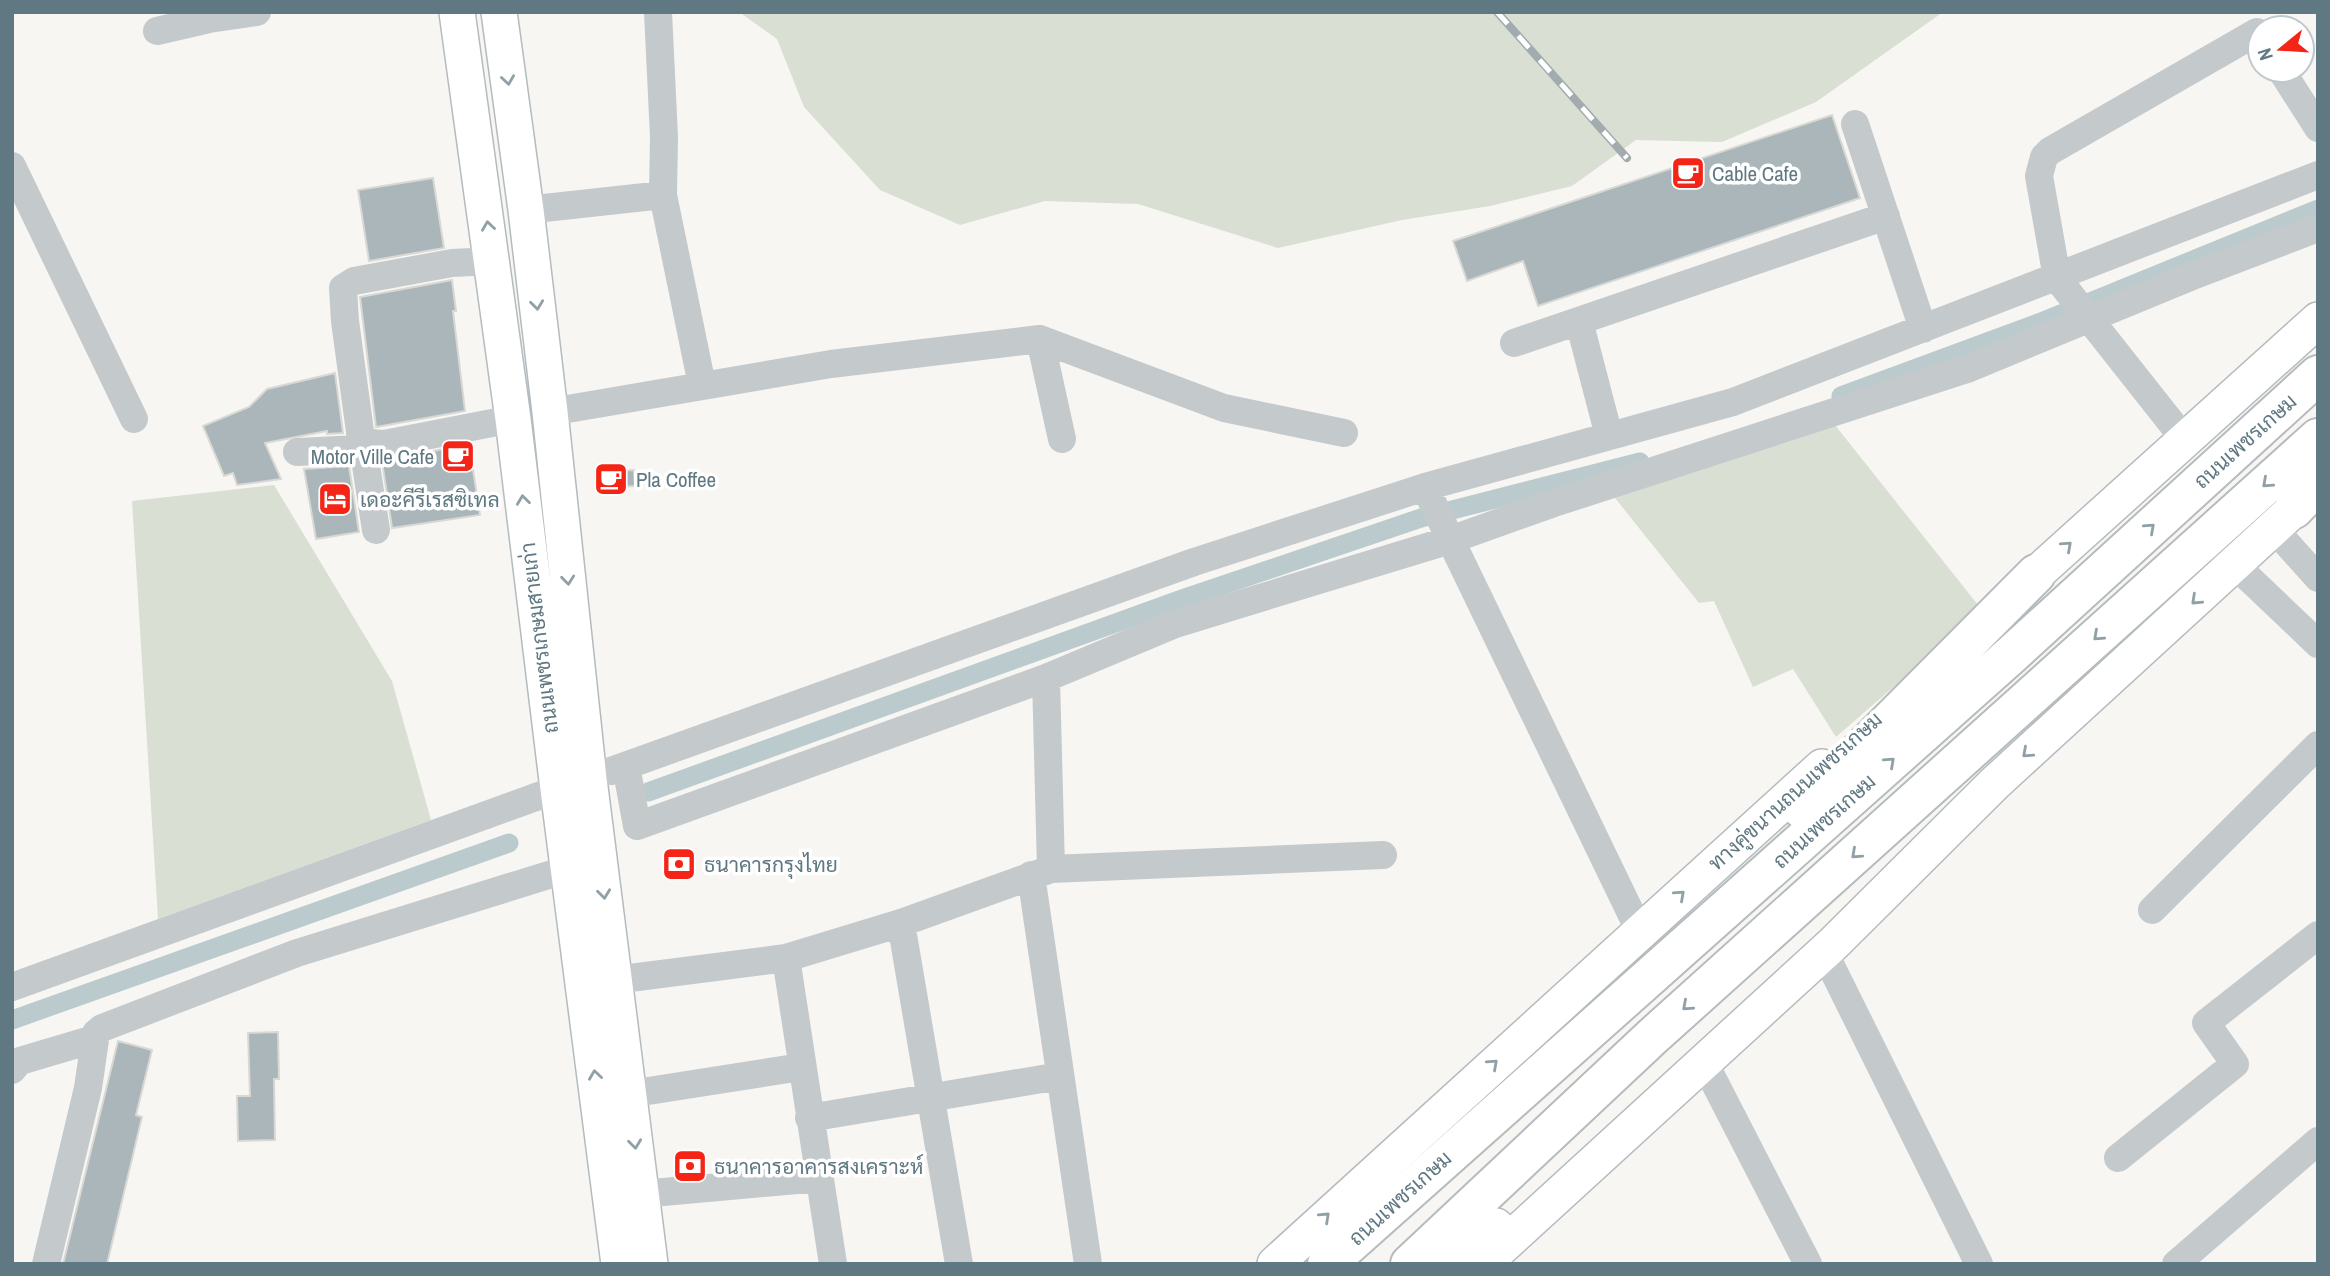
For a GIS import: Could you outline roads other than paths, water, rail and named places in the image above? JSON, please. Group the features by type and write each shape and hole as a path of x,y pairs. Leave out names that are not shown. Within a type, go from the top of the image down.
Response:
{"highway":[{"name":"ถนนเพชรเกษม","path":"1327,1264 2011,655 2318,375"},
{"path":"1410,1264 1652,1037 2318,438"},
{"path":"1529,1083 2036,574"}],"main road":[{"name":"ถนนเพชรเกษมสายเก่า","path":"457,12 513,419 573,784"},
{"name":"ถนนเพชรเกษมสายเก่า","path":"499,12 550,412 576,844 619,1264"},
{"name":"ทางคู่ขนานถนนเพชรเกษม","path":"1275,1264 2318,320"},
{"path":"1450,1264 1539,1189 1713,1030 1897,872 2301,502"},
{"path":"1483,1264 1824,952 1995,783"},
{"name":"ถนนเพชรเกษมสายเก่า","path":"576,844 614,980 650,1264"},
{"path":"641,1194 663,1264"}],"street":[{"path":"158,31 209,19 257,12"},
{"path":"658,12 664,137 663,195 702,385"},
{"path":"2185,440 2057,278 2039,176 2044,157 2050,151 2246,32"},
{"path":"2290,84 2318,128"},
{"path":"1855,124 1923,329"},
{"path":"12,166 134,419"},
{"path":"12,987 1194,562 1609,436 1733,402 2318,175"},
{"path":"526,210 663,195"},
{"path":"1514,343 1886,216"},
{"path":"626,766 637,826 1046,678 1175,624 1967,369 2190,277 2318,228"},
{"path":"376,530 367,445 361,439 343,288 354,281 452,263 493,261"},
{"path":"1578,321 1609,436"},
{"path":"1040,339 1062,439"},
{"path":"550,412 831,364 1040,339 1224,408 1345,433"},
{"path":"297,452 326,452 384,444 513,419"},
{"path":"1427,492 1640,932"},
{"path":"2301,502 2318,578"},
{"path":"2234,564 2318,644"},
{"path":"1046,678 1041,872 1060,1076 1088,1264"},
{"path":"2152,910 2318,745"},
{"path":"46,1264 88,1088 94,1040 96,1033 102,1028 576,844"},
{"path":"614,980 786,958 901,923 1041,872 1382,855"},
{"path":"901,923 959,1264"},
{"path":"2118,1158 2235,1064 2206,1023 2318,935"},
{"path":"1824,952 1979,1264"},
{"path":"786,958 833,1264"},
{"path":"12,1070 20,1061 94,1040"},
{"path":"1704,1062 1808,1264"},
{"path":"629,1094 801,1067"},
{"path":"809,1118 1060,1076"},
{"path":"2176,1264 2318,1141"},
{"path":"641,1194 819,1178"}],"waterway":[{"path":"1841,396 2041,322 2318,209"},
{"path":"648,792 1182,599 1421,518 1640,462"},
{"path":"12,1020 509,843"}],"railway":[{"path":"1497,12 1627,158"}],"place":[{"name":"Cable Cafe","path":"1688,173"},
{"name":"Motor Ville Cafe","path":"458,456"},
{"name":"Pla Coffee","path":"611,479"},
{"name":"เดอะคีรีเรสซิเทล","path":"335,499"},
{"name":"ธนาคารกรุงไทย","path":"679,864"},
{"name":"ธนาคารอาคารสงเคราะห์","path":"690,1166"}]}
